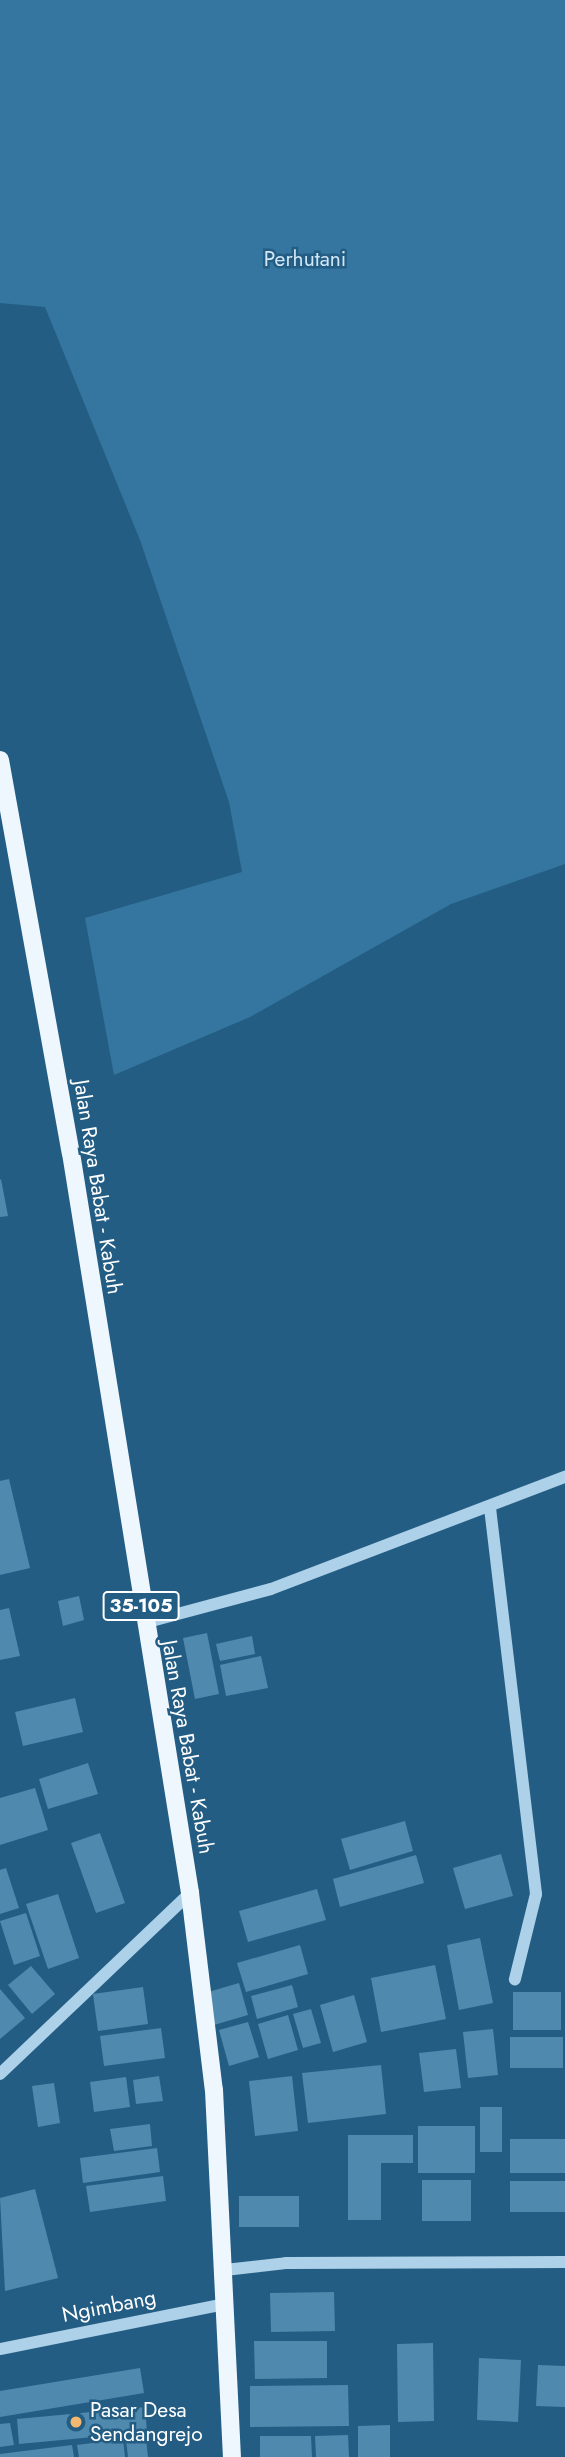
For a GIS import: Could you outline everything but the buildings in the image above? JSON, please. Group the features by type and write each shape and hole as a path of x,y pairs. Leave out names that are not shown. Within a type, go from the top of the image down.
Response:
{"main road":[{"name":"Jalan Raya Babat - Kabuh","path":"0,760 71,1153 144,1623 190,1893 214,2090 225,2270 232,2457"}],"street":[{"path":"144,1623 271,1589 491,1508 565,1477"},
{"path":"491,1508 537,1894 515,1979"},
{"path":"0,2074 190,1893"},
{"path":"225,2270 286,2263 565,2262"},
{"name":"Ngimbang","path":"0,2349 226,2304"}],"green space":[{"name":"Perhutani","path":"0,0 565,0 565,864 451,904 250,1017 114,1075 85,918 242,872 229,802 140,540 45,307 0,303"}],"place":[{"name":"Pasar Desa Sendangrejo","path":"76,2422"}]}
